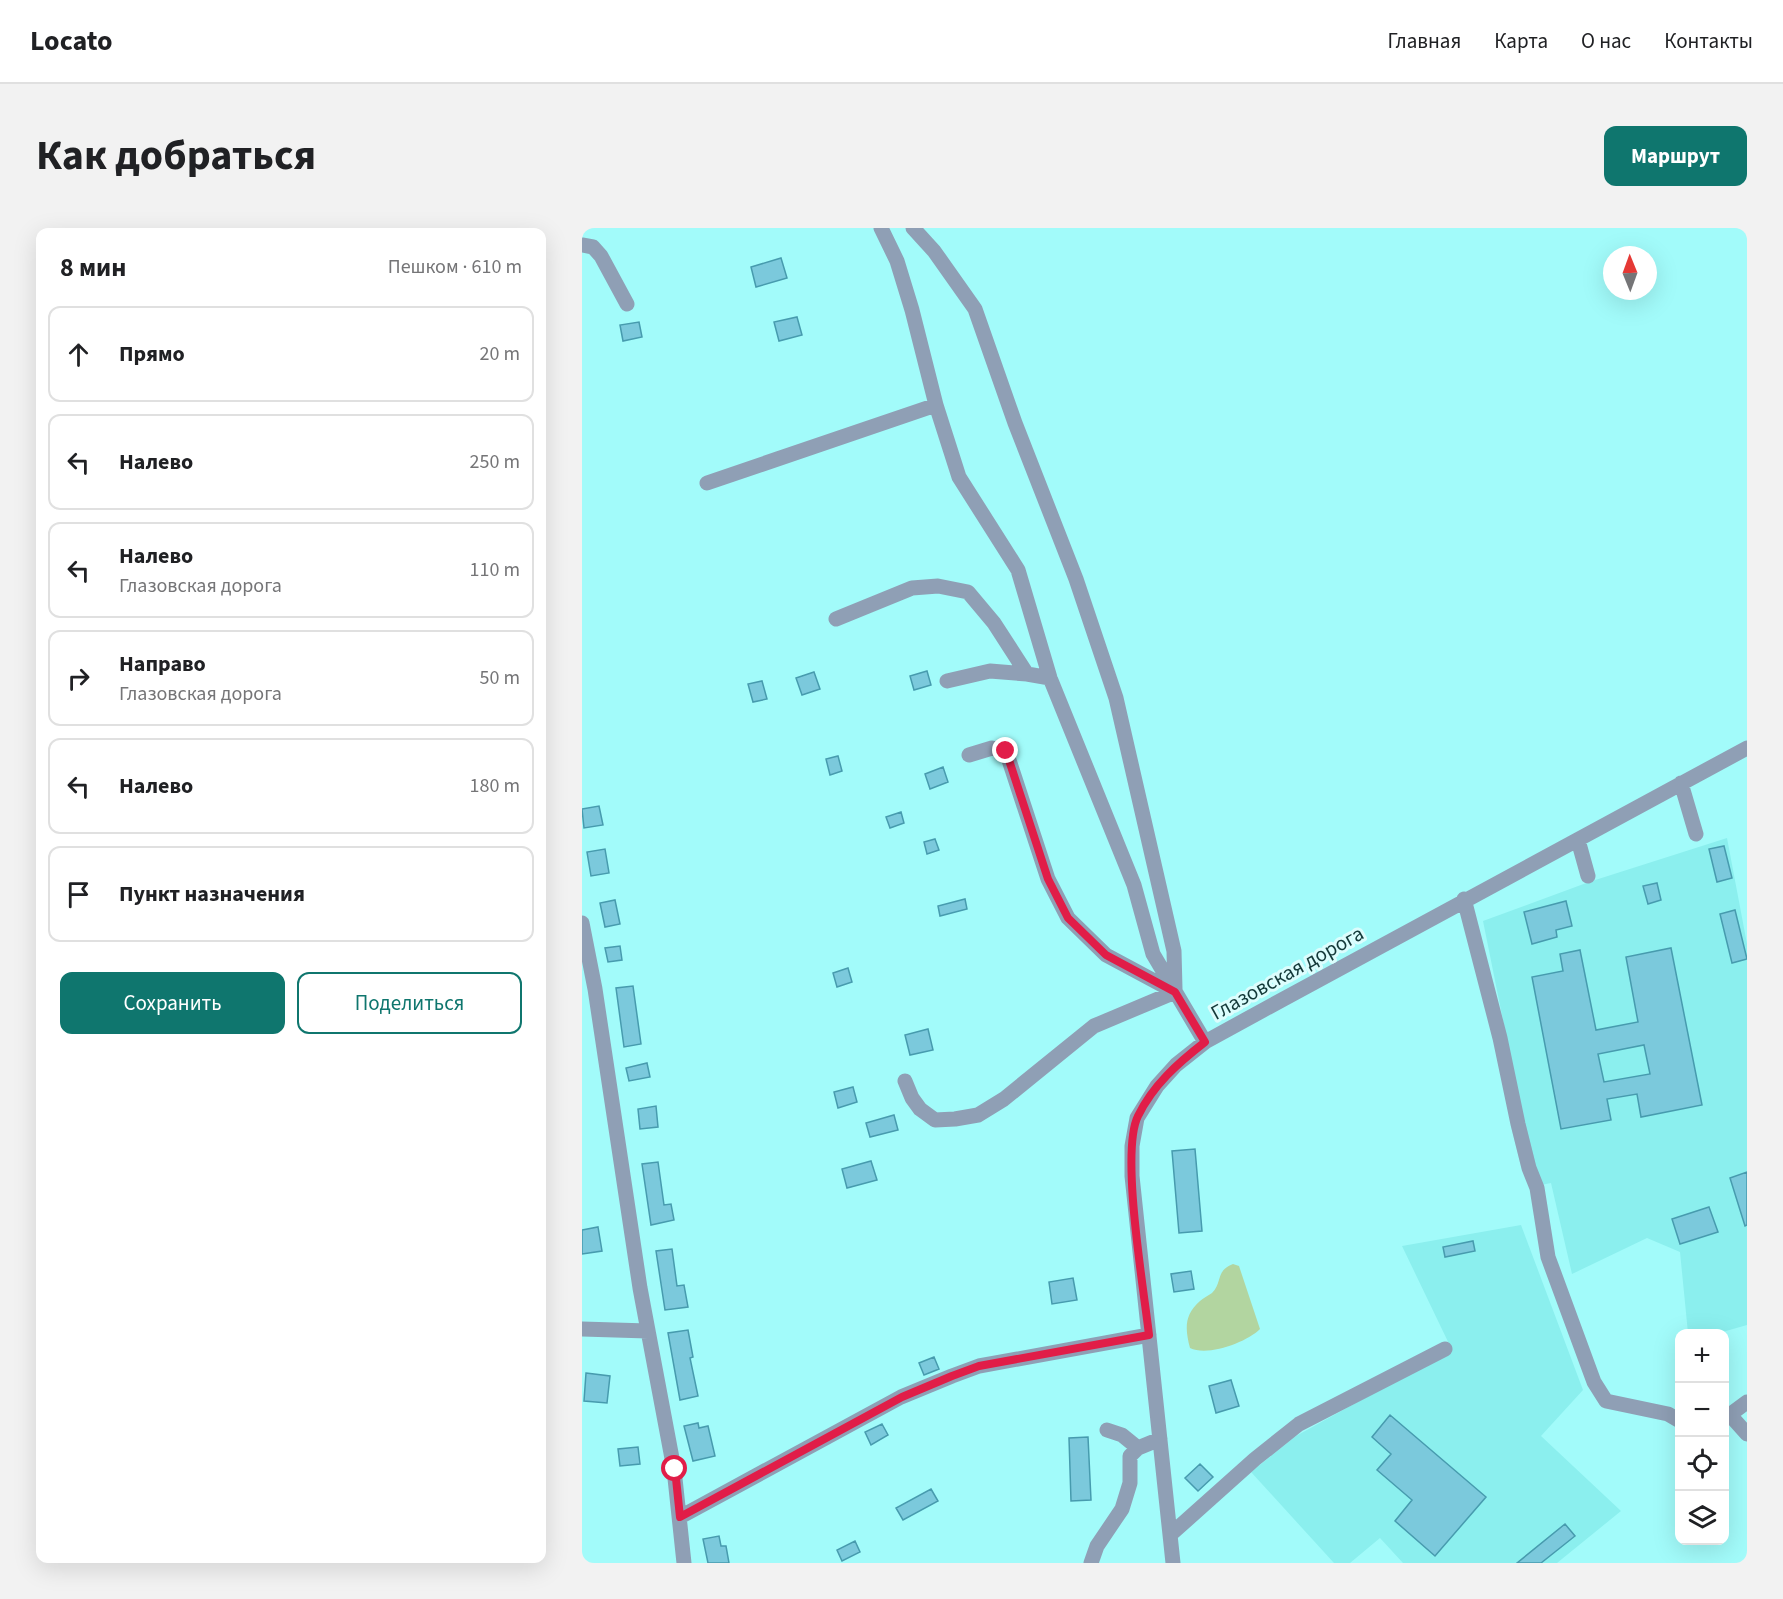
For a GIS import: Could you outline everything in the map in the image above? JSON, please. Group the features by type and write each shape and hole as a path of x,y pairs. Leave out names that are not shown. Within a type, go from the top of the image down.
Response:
{"street":[{"path":"881,228 897,261 936,405 959,477 1018,570 1050,678 1134,885 1153,954 1205,1042"},
{"path":"913,228 934,251 975,309 1015,423 1076,579 1116,698 1174,951 1175,992"},
{"path":"582,245 592,247 601,256 627,304"},
{"path":"708,483 936,405"},
{"path":"836,619 912,588 938,586 968,592 994,623 1027,674"},
{"path":"947,681 990,671 1050,678"},
{"path":"969,755 992,748 1006,751 1048,879 1068,918 1106,955 1175,992"},
{"name":"Глазовская дорога","path":"1173,1563 1132,1176 1132,1146 1137,1118 1156,1086 1176,1065 1205,1042 1464,899 1747,748"},
{"path":"1681,783 1696,834"},
{"path":"1578,840 1588,876"},
{"path":"1464,899 1529,1168 1538,1188 1548,1257 1594,1382 1606,1401 1668,1414 1675,1418"},
{"path":"582,924 595,989 623,1186 675,1469 684,1563"},
{"path":"905,1080 912,1098 920,1109 935,1120 978,1115 1004,1099 1094,1026 1175,992"},
{"path":"582,1329 648,1331"},
{"path":"680,1517 902,1397 952,1376 979,1366 1149,1335"},
{"path":"1170,1536 1255,1459 1299,1424 1445,1349"},
{"path":"1729,1416 1747,1402"},
{"path":"1729,1419 1747,1434"},
{"path":"1107,1430 1122,1435 1138,1448"},
{"path":"1091,1563 1098,1546 1122,1509 1130,1483 1130,1456 1138,1448 1160,1439"}],"shaded area":[{"path":"1727,838 1747,944 1747,1325 1729,1330 1688,1329 1680,1252 1647,1238 1572,1274 1551,1183 1541,1185 1530,1154 1483,921 1589,882"},
{"path":"1521,1225 1583,1390 1541,1436 1621,1511 1557,1563 1403,1563 1380,1538 1350,1563 1334,1563 1251,1472 1296,1436 1452,1350 1402,1246"},
{"path":"1233,1264 1239,1266 1260,1329 1246,1339 1227,1347 1207,1351 1190,1348 1187,1335 1188,1317 1195,1306 1215,1289 1221,1273"}],"building":[{"path":"781,258 787,278 756,287 751,267"},
{"path":"797,317 802,335 779,341 774,322"},
{"path":"639,322 642,337 623,341 620,325"},
{"path":"927,671 931,685 914,690 910,676"},
{"path":"814,672 820,689 802,695 796,678"},
{"path":"762,681 767,699 753,702 748,684"},
{"path":"838,756 842,771 830,775 826,759"},
{"path":"943,767 948,782 930,789 925,774"},
{"path":"599,806 603,825 584,828 582,809"},
{"path":"901,812 904,823 890,828 886,817"},
{"path":"935,839 939,850 927,854 924,842"},
{"path":"1724,846 1732,878 1717,882 1709,849"},
{"path":"605,849 609,873 591,876 587,852"},
{"path":"1657,883 1661,900 1648,904 1643,886"},
{"path":"965,899 967,909 940,916 938,906"},
{"path":"615,900 620,924 605,927 600,903"},
{"path":"1566,901 1572,926 1556,930 1557,937 1532,944 1524,912"},
{"path":"1735,910 1747,959 1732,963 1720,914"},
{"path":"620,946 622,960 608,962 605,948"},
{"path":"1671,948 1702,1105 1641,1117 1637,1094 1607,1099 1611,1120 1561,1129 1532,977 1563,971 1560,954 1580,950 1596,1030 1638,1022 1626,957","holes":["1644,1045 1650,1074 1604,1082 1598,1054"]},
{"path":"848,968 852,982 837,987 833,973"},
{"path":"633,986 641,1044 624,1047 616,988"},
{"path":"928,1029 933,1050 910,1055 905,1035"},
{"path":"647,1063 650,1077 629,1081 626,1068"},
{"path":"853,1087 857,1102 838,1108 834,1092"},
{"path":"656,1106 658,1127 640,1129 638,1109"},
{"path":"894,1115 898,1130 870,1137 866,1123"},
{"path":"1195,1149 1202,1231 1179,1233 1172,1151"},
{"path":"871,1161 877,1180 847,1188 842,1169"},
{"path":"658,1162 664,1205 671,1204 674,1220 651,1225 642,1164"},
{"path":"1747,1172 1747,1225 1745,1226 1730,1178"},
{"path":"1709,1207 1718,1232 1680,1244 1672,1219"},
{"path":"598,1227 602,1251 582,1254 582,1230"},
{"path":"1473,1241 1475,1251 1445,1257 1443,1247"},
{"path":"672,1249 677,1286 684,1285 688,1307 665,1310 656,1251"},
{"path":"1191,1271 1194,1289 1174,1292 1171,1274"},
{"path":"1073,1278 1077,1300 1052,1304 1049,1282"},
{"path":"688,1330 693,1357 690,1358 698,1396 680,1400 668,1333"},
{"path":"934,1357 939,1369 924,1375 919,1363"},
{"path":"586,1373 610,1376 607,1403 584,1401"},
{"path":"1231,1380 1239,1406 1216,1413 1209,1386"},
{"path":"1390,1415 1486,1497 1435,1556 1395,1521 1412,1500 1377,1470 1391,1454 1372,1437"},
{"path":"698,1423 699,1428 708,1426 715,1456 693,1461 684,1426"},
{"path":"882,1424 888,1435 871,1445 865,1432"},
{"path":"1088,1437 1091,1500 1071,1501 1069,1438"},
{"path":"638,1447 640,1464 620,1466 618,1449"},
{"path":"1200,1464 1213,1477 1198,1491 1185,1478"},
{"path":"931,1489 938,1501 903,1520 896,1508"},
{"path":"1565,1524 1575,1536 1541,1563 1517,1563"},
{"path":"719,1536 721,1546 726,1546 729,1563 708,1563 703,1539"},
{"path":"855,1541 860,1552 842,1561 837,1550"}],"route":[{"path":"675,1469 680,1517 902,1397 952,1376 979,1366 1149,1335 1132,1176 1132,1146 1137,1118 1156,1086 1176,1065 1205,1042 1175,992 1106,955 1068,918 1048,879 1006,751"}]}
